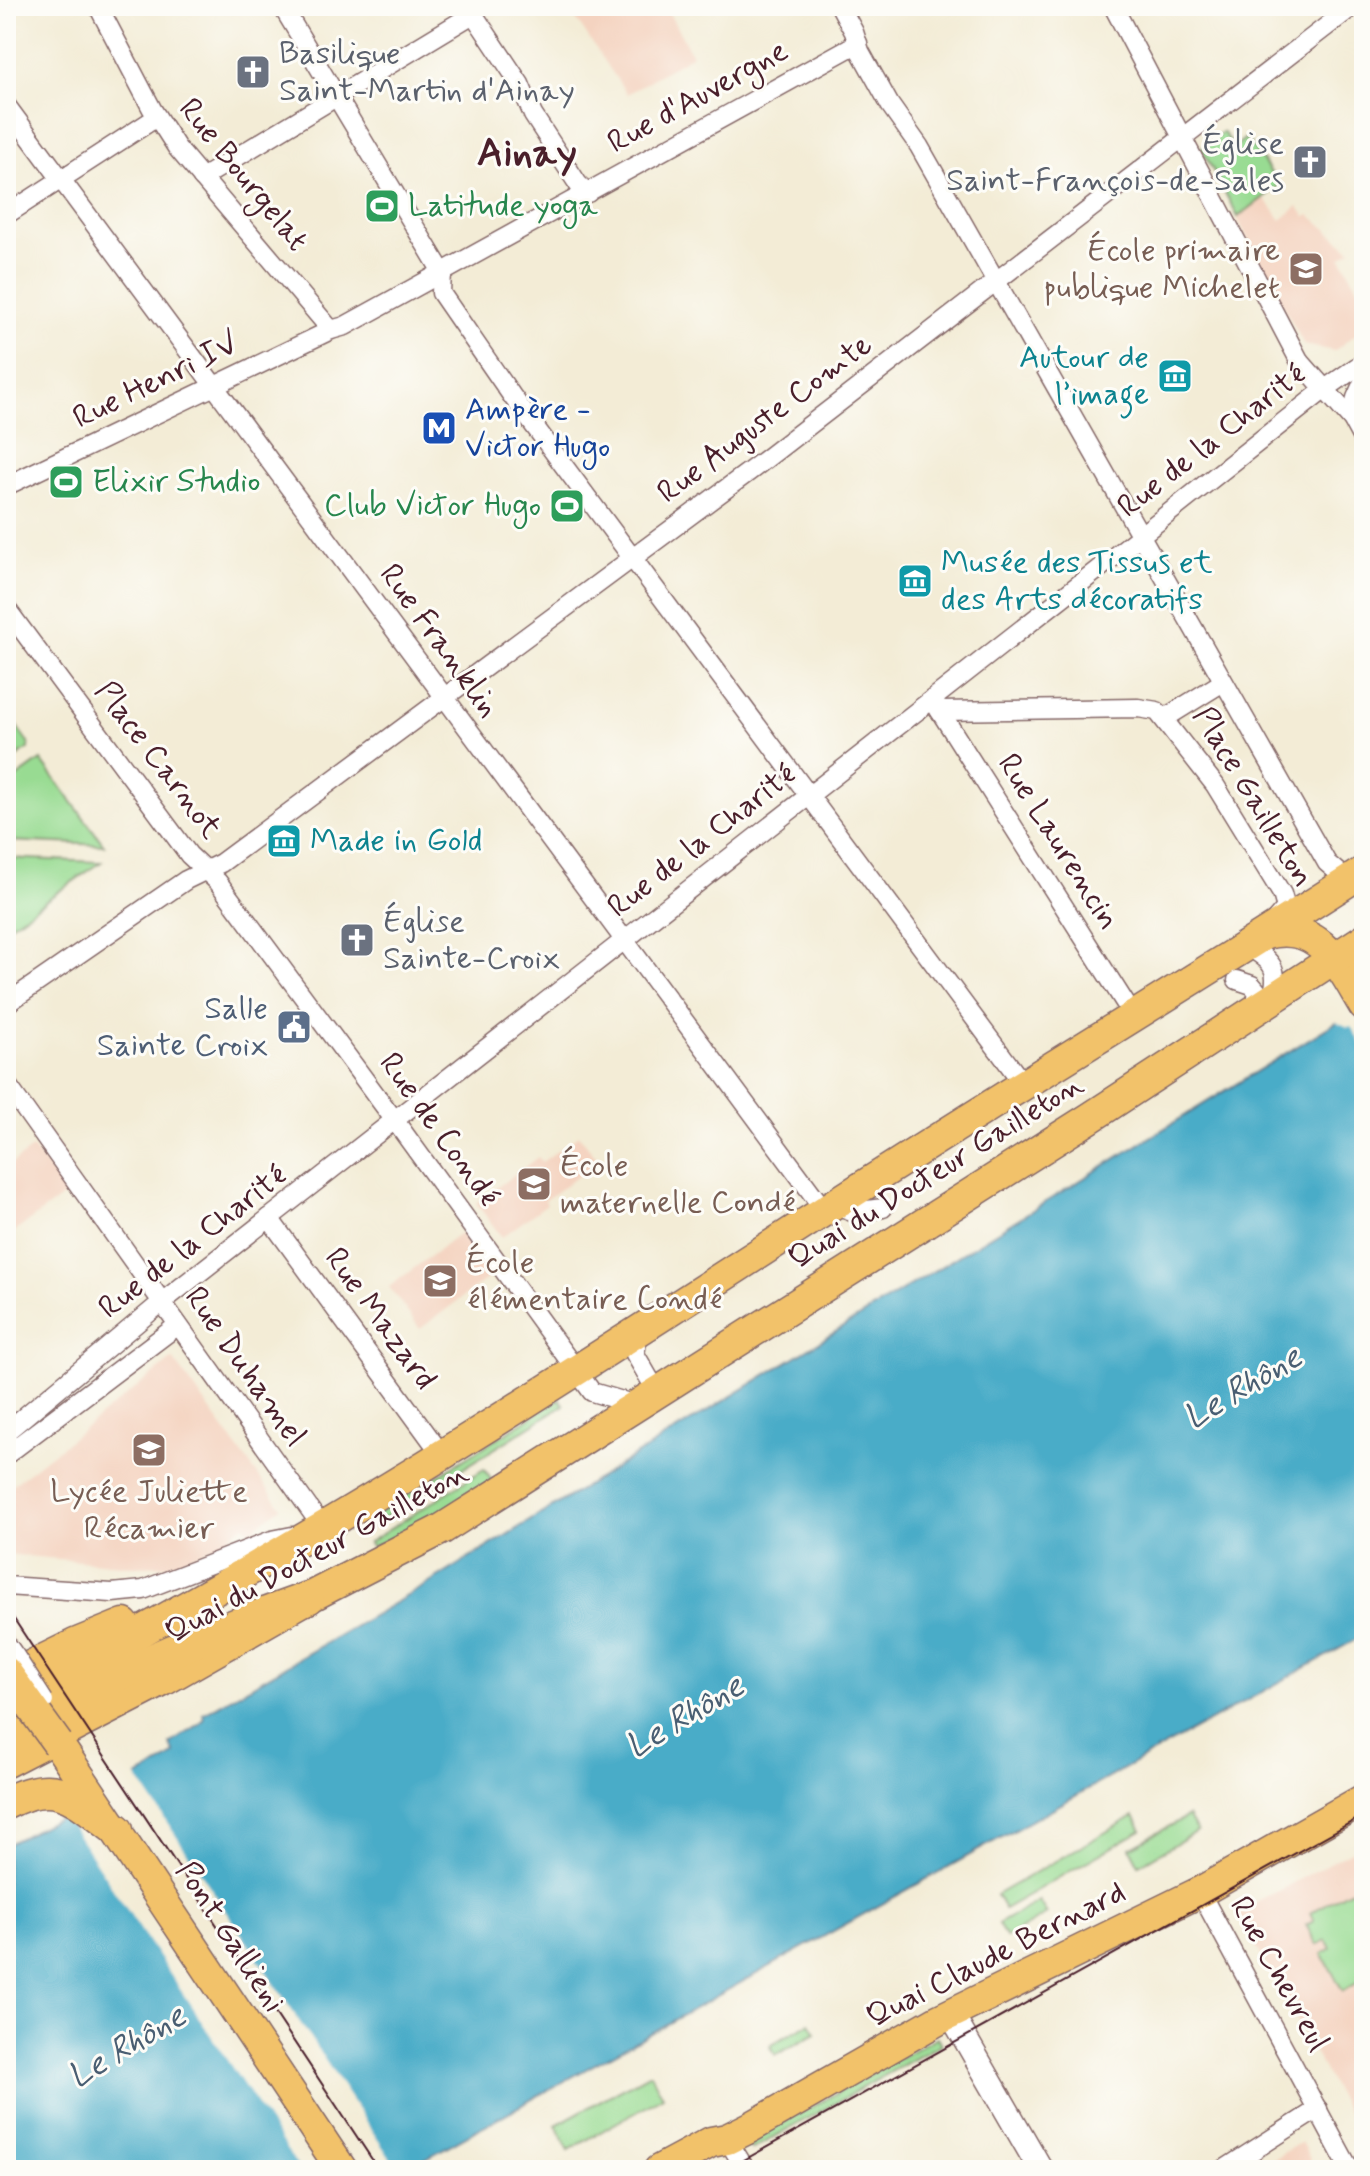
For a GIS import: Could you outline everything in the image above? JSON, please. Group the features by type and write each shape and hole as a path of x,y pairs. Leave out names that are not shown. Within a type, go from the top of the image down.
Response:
{"highway":[{"path":"6,1731 91,1686 168,1652 308,1598"},
{"path":"6,1803 43,1789 69,1784 77,1800 117,1830"}],"main road":[{"name":"Quai du Docteur Gailleton","path":"223,1586 323,1528 576,1371 1351,878"},
{"path":"1255,941 1294,930 1315,940 1334,959 1363,1004"},
{"name":"Quai du Docteur Gailleton","path":"6,1762 163,1681 308,1598 442,1529 1364,939"},
{"path":"69,1784 58,1744 8,1662 75,1644 178,1600 223,1586"},
{"path":"6,1704 133,1638 223,1586"},
{"name":"Quai Claude Bernard","path":"659,2170 711,2142 727,2139 951,2014 1200,1892 1364,1799"},
{"name":"Pont Gallieni","path":"117,1830 342,2170"}],"street":[{"name":"Rue Bourgelat","path":"98,6 157,117 202,178 331,330"},
{"path":"282,6 442,272 441,293 512,396 1024,1085"},
{"path":"840,6 890,105 919,146 1223,682"},
{"path":"1113,6 1294,351 1352,420 1364,442"},
{"name":"Rue Auguste Comte","path":"206,870 221,863 761,463 1353,6"},
{"path":"202,178 471,10 520,84 541,127 578,184 588,193"},
{"name":"Rue d'Auvergne","path":"331,330 345,326 858,43"},
{"name":"Rue Franklin","path":"6,105 623,941 829,1208"},
{"path":"6,215 157,117"},
{"name":"Rue Henri IV","path":"6,486 331,330"},
{"name":"Rue de la Charité","path":"6,1432 162,1302 808,794 936,705 1142,535 1325,389 1364,362"},
{"path":"1352,420 1356,398 1364,380"},
{"name":"Place Carnot","path":"6,608 189,855 206,870 186,880 6,1004"},
{"name":"Place Gailleton","path":"1255,941 1286,908 1282,894 1215,785 1165,718 1223,682 1351,878"},
{"path":"936,705 1149,708 1165,718"},
{"name":"Rue Laurencin","path":"936,705 1134,1017"},
{"name":"Rue de Condé","path":"206,870 395,1121 592,1392 646,1399"},
{"path":"1255,941 1261,954 1273,967 1277,982 1262,1007"},
{"path":"1237,980 1252,985 1258,992 1262,1007"},
{"name":"Rue Duhamel","path":"6,1083 323,1528"},
{"name":"Quai du Docteur Gailleton","path":"829,1208 852,1212 883,1208"},
{"name":"Rue Mazard","path":"269,1218 442,1455"},
{"name":"Rue de la Charité","path":"6,1455 178,1325"},
{"path":"639,1331 635,1354 646,1399"},
{"name":"Quai du Docteur Gailleton","path":"6,1586 112,1593 143,1590 272,1540 323,1528"},
{"name":"Rue Chevreul","path":"1200,1892 1350,2170"},
{"path":"951,2014 1041,2170"},
{"path":"1223,2170 1318,2109"},
{"path":"727,2139 746,2170"}],"shaded area":[{"path":"567,6 665,6 692,55 627,94"},
{"name":"École primaire publique Michelet","path":"1264,197 1281,220 1298,206 1306,217 1310,215 1351,250 1341,257 1364,299 1364,328 1334,351 1304,345 1237,218"},
{"name":"École maternelle Condé","path":"579,1135 599,1161 545,1200 547,1204 502,1237 476,1203 538,1157 542,1162"},
{"path":"33,1148 66,1194 6,1238 6,1168"},
{"name":"École élémentaire Condé","path":"461,1233 492,1275 420,1329 389,1287"},
{"name":"Lycée Juliette Récamier","path":"173,1359 281,1507 250,1531 244,1525 221,1543 171,1565 132,1566 6,1554 6,1490"},
{"path":"1364,1844 1364,2144 1238,1913"},
{"path":"1301,2142 1316,2170 1256,2170 1260,2167"}],"green space":[{"path":"1223,132 1234,147 1246,138 1280,185 1238,217 1201,148"},
{"path":"14,723 29,744 28,749 6,764 6,724"},
{"path":"41,760 104,845 6,841 6,785"},
{"path":"6,858 101,862 6,928"},
{"path":"560,1399 564,1405 362,1532 359,1525"},
{"path":"484,1469 492,1481 436,1517 372,1547 368,1543"},
{"path":"1134,1816 1142,1830 1004,1909 996,1895"},
{"path":"1188,1816 1197,1831 1139,1865 1130,1848"},
{"path":"1364,1883 1364,1979 1343,1991 1322,1954 1331,1948 1326,1940 1317,1945 1306,1925 1314,1921 1310,1913"},
{"path":"1039,1901 1047,1914 1006,1938 998,1924"},
{"path":"810,2023 816,2033 776,2055 770,2045"},
{"path":"937,2037 941,2044 751,2150 747,2143"},
{"path":"650,2073 663,2096 569,2150 556,2125"}],"water":[{"name":"Le Rhône","path":"1364,1005 1364,1635 405,2170 6,2170 6,1845 151,1770 175,1754 170,1744 201,1723 205,1718 203,1714 431,1582"}],"pier":[{"path":"1364,1001 1364,1049 1351,1026 1333,1020"},
{"path":"135,1774 398,2170 300,2170 65,1816 60,1814"}],"tram line":[{"path":"6,1607 379,2170"},
{"path":"726,2170 1364,1815"}],"place":[{"name":"Basilique Saint-Martin d'Ainay","path":"253,72"},
{"name":"Église Saint-François-de-Sales","path":"1310,162"},
{"name":"Latitude yoga","path":"382,206"},
{"name":"École primaire publique Michelet","path":"1306,269"},
{"name":"Autour de l’image","path":"1175,376"},
{"name":"Ampère - Victor Hugo","path":"439,428"},
{"name":"Elixir Studio","path":"66,482"},
{"name":"Club Victor Hugo","path":"567,506"},
{"name":"Musée des Tissus et des Arts décoratifs","path":"915,581"},
{"name":"Made in Gold","path":"284,841"},
{"name":"Église Sainte-Croix","path":"357,940"},
{"name":"Salle Sainte Croix","path":"294,1027"},
{"name":"École maternelle Condé","path":"534,1184"},
{"name":"École élémentaire Condé","path":"440,1281"},
{"name":"Lycée Juliette Récamier","path":"149,1450"}],"district":[{"name":"Ainay","path":"527,154"}]}
